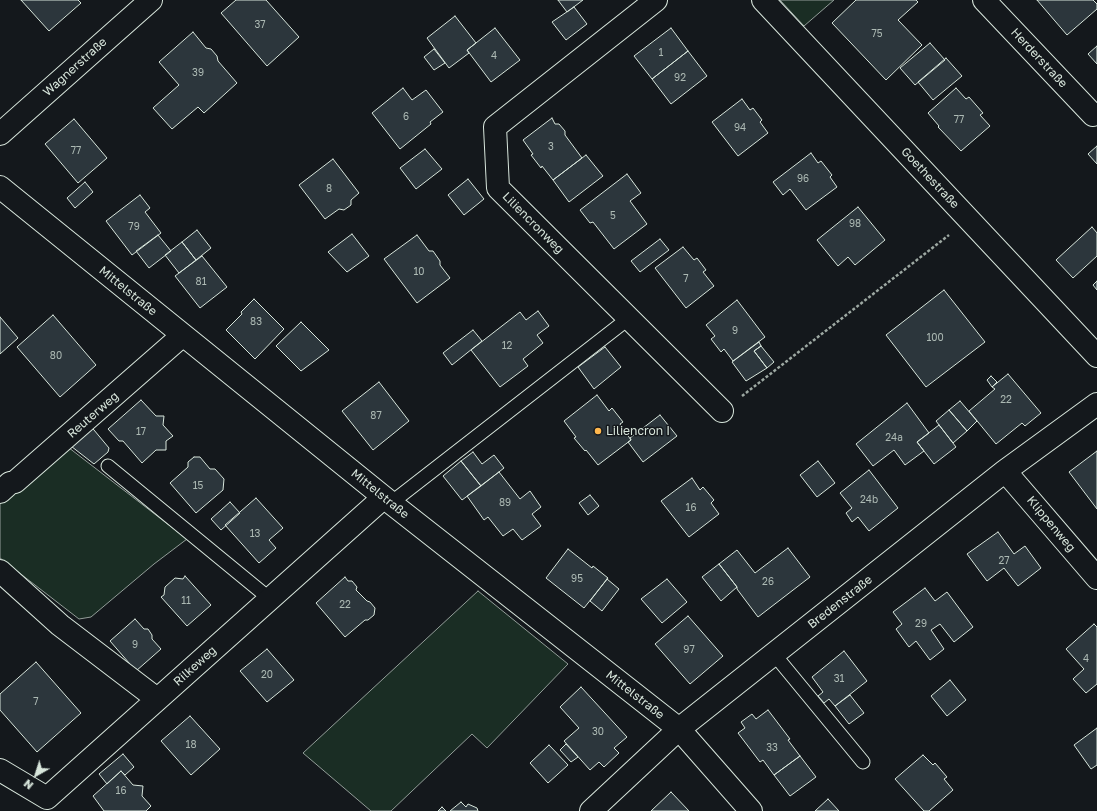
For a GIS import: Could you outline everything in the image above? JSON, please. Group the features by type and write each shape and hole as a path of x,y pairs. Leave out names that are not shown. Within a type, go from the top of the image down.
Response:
{"street":[{"name":"Wagnerstraße","path":"0,134 151,0"},
{"name":"Liliencronweg","path":"656,0 495,127 498,188 722,411"},
{"name":"Goethestraße","path":"763,0 1097,356"},
{"name":"Herderstraße","path":"984,0 1093,115"},
{"name":"Mittelstraße","path":"0,187 387,500 679,729 751,811"},
{"name":"Reuterweg","path":"0,492 10,483 15,482 183,336"},
{"name":"Bredenstraße","path":"590,811 679,729 1006,471 1097,404"},
{"name":"Klippenweg","path":"1006,471 1097,578"},
{"name":"Rilkeweg","path":"0,770 46,798 270,599 387,500"},
{"path":"0,571 60,625 157,699"}],"lane":[{"path":"387,500 629,318"},
{"path":"108,466 270,599"},
{"path":"774,654 863,762"}],"path":[{"path":"722,411 969,220"}],"green space":[{"path":"780,0 834,0 804,26"},
{"path":"64,444 187,539 154,564 91,617 79,619 0,558 0,501"},
{"path":"478,591 568,664 487,748 472,734 391,811 371,811 303,753"}],"building":[{"path":"21,0 78,0 81,3 49,31"},
{"path":"236,0 266,0 299,37 267,66 221,13"},
{"path":"558,0 583,0 567,12"},
{"path":"856,0 916,0 918,2 898,20 922,45 886,80 832,23"},
{"path":"1037,0 1093,0 1097,4 1097,9 1067,35"},
{"path":"574,7 587,24 566,40 552,22"},
{"path":"455,16 476,43 467,50 469,53 449,68 427,38"},
{"path":"495,28 520,60 491,82 467,50"},
{"path":"671,28 688,51 652,79 634,56"},
{"path":"193,32 206,48 211,49 217,56 218,61 237,83 204,113 198,107 172,129 153,108 179,85 159,62"},
{"path":"930,43 945,60 915,85 900,68"},
{"path":"1097,46 1097,64 1088,54"},
{"path":"434,49 445,63 434,70 424,57"},
{"path":"688,51 707,76 671,104 652,79"},
{"path":"946,58 962,76 933,100 918,82"},
{"path":"403,88 412,100 426,90 443,112 430,122 431,124 400,149 372,113"},
{"path":"956,88 966,99 969,97 983,113 980,115 990,126 961,151 938,127 939,126 928,113"},
{"path":"742,99 750,110 753,108 762,120 760,122 768,133 738,156 712,122"},
{"path":"552,118 555,124 559,124 565,131 565,135 582,158 553,180 531,155 533,154 523,140"},
{"path":"74,119 107,158 78,183 45,144"},
{"path":"1097,146 1097,164 1088,154"},
{"path":"425,149 442,169 416,189 400,168"},
{"path":"811,153 818,163 821,161 832,175 830,177 837,187 806,210 790,189 783,195 773,182"},
{"path":"586,155 603,176 569,202 553,180"},
{"path":"333,159 359,193 351,200 351,205 344,210 339,209 325,219 299,185"},
{"path":"627,174 641,193 630,201 647,224 614,249 593,222 590,223 580,210"},
{"path":"468,179 484,199 464,215 448,195"},
{"path":"85,182 93,192 75,208 67,198"},
{"path":"140,195 150,208 145,212 161,233 132,255 106,221"},
{"path":"858,207 885,240 855,265 848,257 838,266 817,240"},
{"path":"1092,227 1097,233 1097,256 1073,278 1056,260"},
{"path":"197,230 211,248 196,260 182,242"},
{"path":"352,234 369,256 347,272 328,252"},
{"path":"158,235 171,251 149,268 136,251"},
{"path":"417,235 429,251 433,251 440,261 440,265 450,278 417,303 384,259"},
{"path":"660,239 669,250 640,272 631,261"},
{"path":"182,242 196,260 179,273 165,255"},
{"path":"683,247 694,260 697,258 706,270 703,272 714,286 686,308 655,268"},
{"path":"202,256 227,287 200,308 175,276"},
{"path":"1097,281 1097,290 1093,285"},
{"path":"944,290 985,342 926,387 886,335"},
{"path":"254,299 284,329 255,359 226,330"},
{"path":"737,300 765,337 733,361 724,349 721,352 711,339 715,336 706,325"},
{"path":"538,311 549,326 537,335 543,343 523,359 528,366 500,387 471,350 520,312 526,320"},
{"path":"53,315 96,365 60,397 17,347"},
{"path":"0,317 18,338 0,354"},
{"path":"301,322 329,350 301,371 276,346"},
{"path":"473,330 482,341 452,365 443,353"},
{"path":"759,342 761,346 754,351 767,368 746,381 732,362"},
{"path":"761,346 774,362 767,368 754,351"},
{"path":"605,347 621,367 594,389 578,367"},
{"path":"1008,374 1041,413 1025,426 1022,423 996,444 969,411 995,389 992,387"},
{"path":"991,376 997,382 992,387 987,380"},
{"path":"379,382 409,421 373,450 342,411"},
{"name":"Liliencron I","path":"597,395 609,411 612,408 623,422 620,424 631,440 598,465 574,438 576,437 564,421"},
{"path":"141,400 156,416 164,416 163,425 173,436 166,441 166,450 156,450 142,463 123,441 119,441 108,429"},
{"path":"960,401 977,421 967,431 949,410"},
{"path":"907,403 929,433 917,442 924,451 905,465 894,450 873,466 856,444"},
{"path":"949,410 967,431 953,443 936,421"},
{"path":"660,415 677,436 643,462 628,442 631,440 630,438"},
{"path":"89,424 109,448 108,452 94,464 67,443"},
{"path":"939,425 956,447 934,464 917,442"},
{"path":"1097,451 1097,509 1069,472"},
{"path":"473,452 482,464 494,455 504,468 481,486 461,461"},
{"path":"194,457 200,457 210,469 215,469 224,479 223,490 196,513 170,483 188,467 188,462"},
{"path":"461,461 481,486 462,500 443,476"},
{"path":"818,461 835,483 817,497 800,475"},
{"path":"869,470 898,508 869,531 858,517 852,522 846,513 852,508 840,493"},
{"path":"499,472 520,499 530,491 541,507 532,514 541,526 522,540 513,529 503,536 488,517 484,520 467,496"},
{"path":"692,478 700,490 703,487 714,500 711,503 719,514 689,537 661,501"},
{"path":"590,495 599,506 588,515 579,503"},
{"path":"256,498 283,528 269,540 276,548 259,563 225,525"},
{"path":"230,502 240,513 221,530 211,519"},
{"path":"998,532 1014,554 1025,546 1041,568 1018,586 1004,568 987,581 967,554"},
{"path":"788,548 810,577 758,617 719,564 737,550 755,573"},
{"path":"568,549 592,568 593,566 608,578 584,608 546,578"},
{"path":"719,564 737,587 721,601 702,577"},
{"path":"185,576 211,605 187,626 161,597 164,595 165,587 175,578 183,579"},
{"path":"345,577 348,581 352,581 357,587 356,590 375,608 374,615 368,620 365,620 345,637 316,603"},
{"path":"607,579 619,589 602,611 590,601"},
{"path":"667,579 687,602 662,623 641,599"},
{"path":"925,588 935,601 947,592 973,627 954,642 940,624 931,630 944,649 930,660 916,641 909,647 896,629 902,624 893,612"},
{"path":"688,616 723,656 690,684 655,644"},
{"path":"135,619 144,629 148,629 152,635 152,639 161,649 136,671 110,641"},
{"path":"1094,624 1097,627 1097,684 1086,693 1073,679 1084,669 1066,649"},
{"path":"267,649 294,680 267,702 240,671"},
{"path":"844,651 867,681 835,706 829,699 824,703 818,696 823,692 812,677"},
{"path":"36,662 81,713 37,752 0,710 0,694"},
{"path":"950,680 966,700 947,716 931,696"},
{"path":"581,687 627,737 614,748 619,753 604,767 599,762 590,770 564,741 579,728 560,707"},
{"path":"850,695 864,713 849,724 835,706"},
{"path":"768,710 790,739 788,740 800,756 774,775 763,760 760,762 738,733 745,728 741,722 752,714 756,719"},
{"path":"190,716 220,749 191,775 161,741"},
{"path":"1097,728 1097,765 1091,769 1074,745"},
{"path":"566,744 578,757 571,762 560,750"},
{"path":"549,745 568,765 548,783 530,763"},
{"path":"123,754 134,767 125,775 121,771 107,784 99,774"},
{"path":"923,755 933,765 935,763 947,777 944,779 953,790 929,811 924,811 895,779"},
{"path":"800,756 816,777 790,796 774,775"},
{"path":"121,771 133,785 143,786 142,796 151,806 146,811 104,811 93,796"},
{"path":"671,792 689,811 651,811"},
{"path":"828,799 839,811 815,811"},
{"path":"461,802 466,807 468,804 477,808 478,811 450,811"},
{"path":"442,807 446,811 438,811"}],"place":[{"name":"Liliencron I","path":"598,431"}]}
